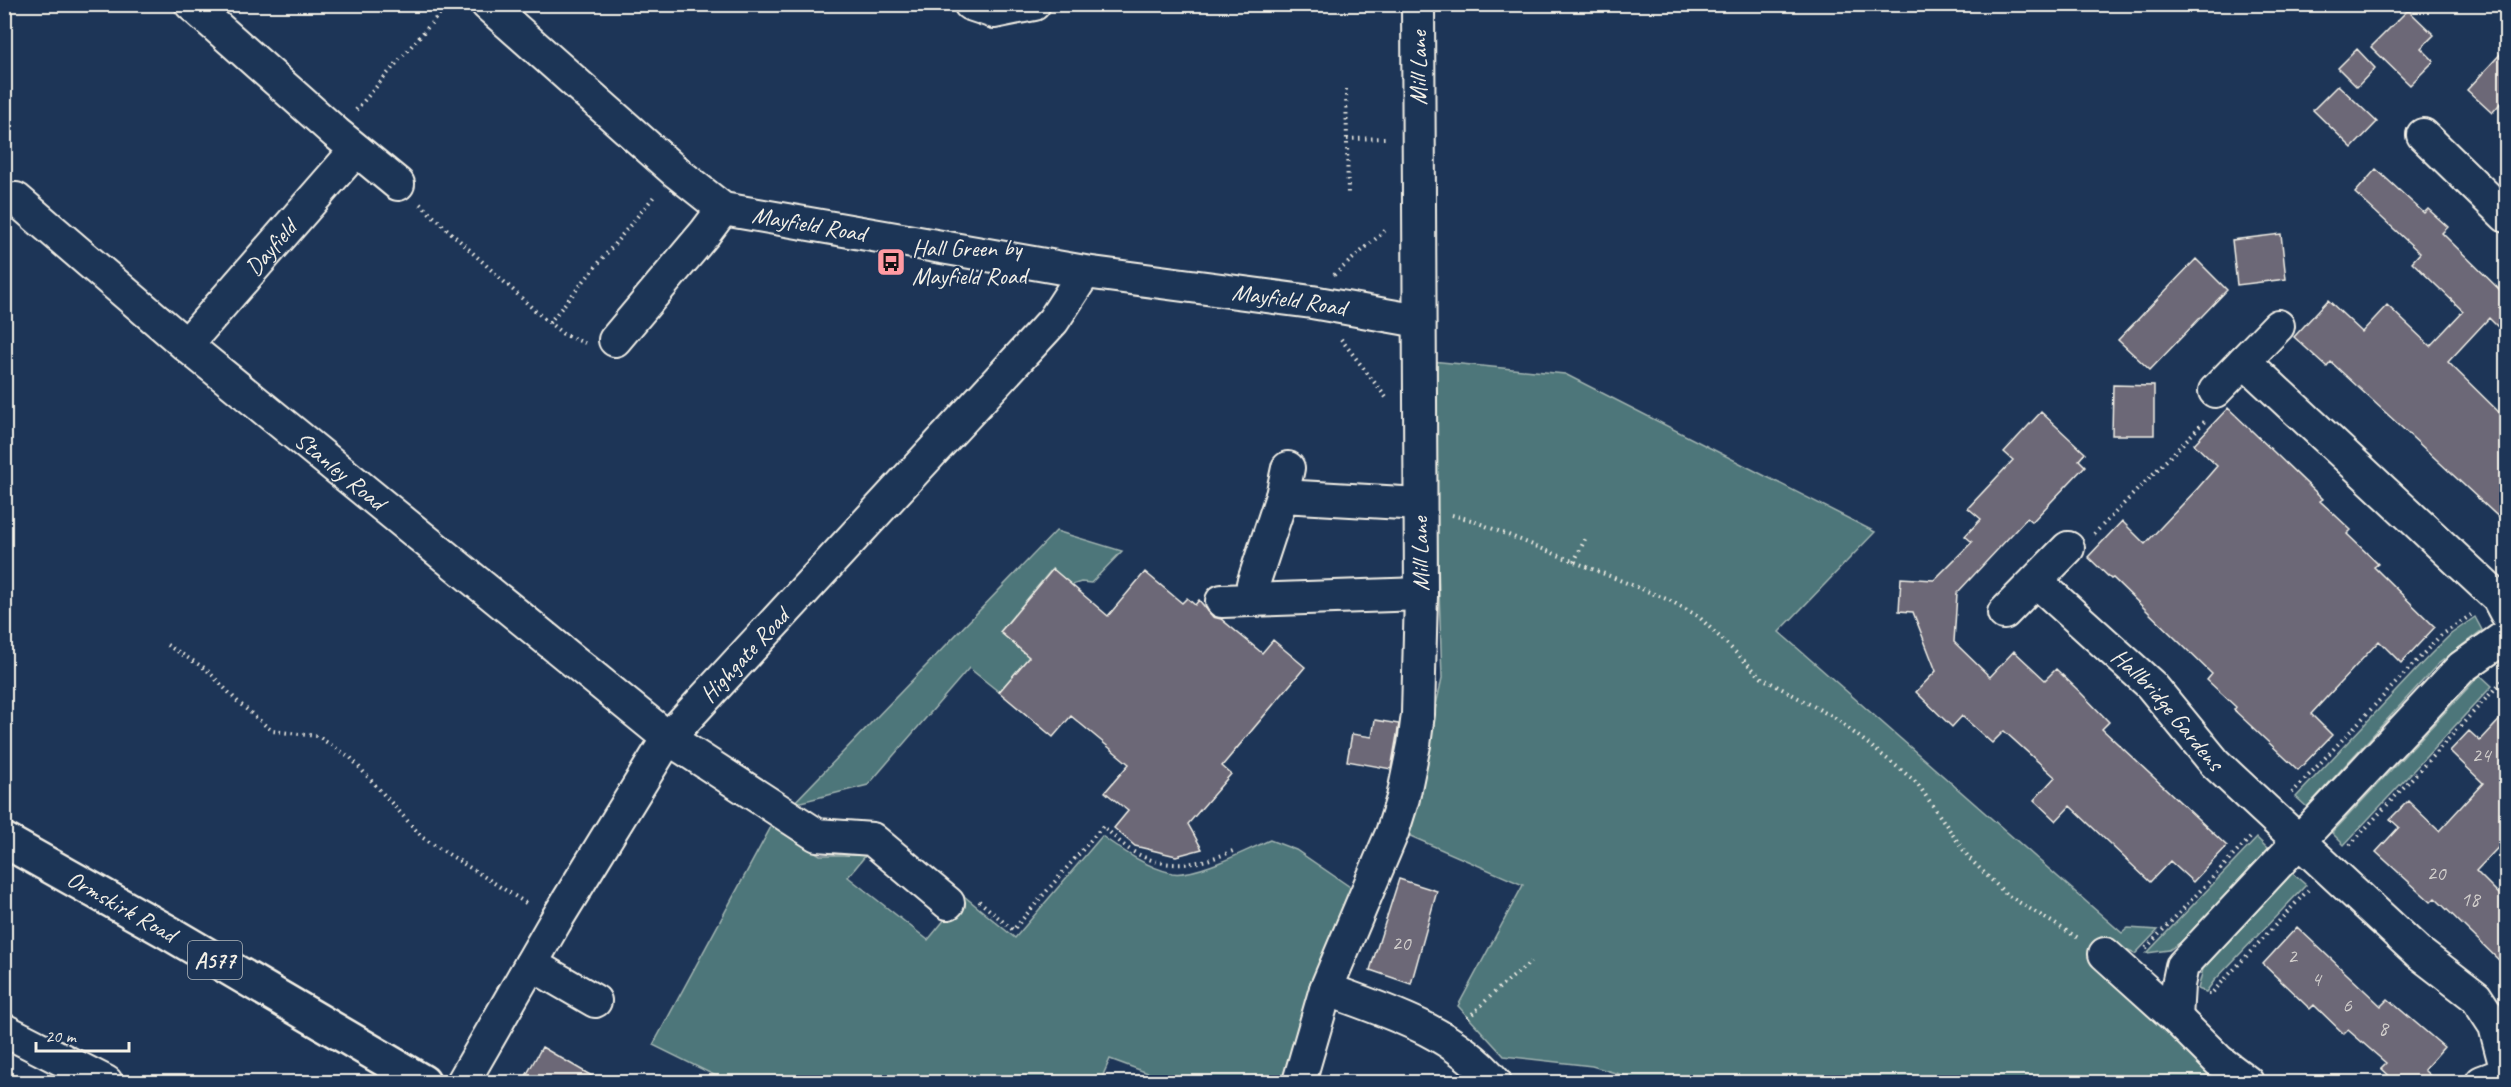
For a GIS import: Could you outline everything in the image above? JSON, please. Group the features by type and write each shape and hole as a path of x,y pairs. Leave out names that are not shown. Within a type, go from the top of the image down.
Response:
{"main road":[{"name":"Ormskirk Road","path":"4,840 166,931 423,1083"}],"street":[{"path":"191,4 346,142 398,184"},
{"name":"Mayfield Road","path":"487,4 675,171 723,209 1085,273 1308,301 1419,321"},
{"path":"970,4 994,12 1034,4"},
{"name":"Mill Lane","path":"1299,1083 1326,989 1392,833 1403,798 1418,714 1421,594 1418,4"},
{"path":"2423,135 2506,216"},
{"name":"Dayfield","path":"186,345 346,142"},
{"name":"Stanley Road","path":"16,199 186,345 668,738 817,835 872,839 959,898"},
{"path":"615,340 723,209"},
{"name":"Highgate Road","path":"463,1083 555,922 668,738 1053,321 1085,273"},
{"path":"2215,391 2278,326"},
{"path":"2244,361 2502,606"},
{"path":"1253,584 1285,482 1420,504"},
{"path":"2004,613 2068,548"},
{"name":"Hallbridge Gardens","path":"2036,581 2151,685 2215,763 2298,842 2419,953 2476,997 2495,1026 2506,1068"},
{"path":"1222,601 1421,594"},
{"path":"2176,1018 2182,966 2462,667 2502,647"},
{"path":"2114,962 2219,1061 2247,1083"},
{"path":"531,964 596,1001"},
{"path":"1326,989 1413,1021 1449,1042 1496,1083"},
{"path":"4,1030 106,1083"},
{"path":"2482,1083 2506,1073"}],"path":[{"path":"346,142 448,4"},
{"path":"1346,89 1348,196"},
{"path":"1347,139 1418,138"},
{"path":"549,323 675,171"},
{"path":"398,184 492,273 563,334 587,344 601,346 615,340"},
{"path":"1395,223 1308,301 1419,441"},
{"path":"2068,548 2080,548 2221,404 2215,391"},
{"path":"1420,504 1471,520 1669,600 1698,616 1762,678 1835,718 1917,783 1969,858 2007,894 2114,962 2271,816 2440,636 2502,606"},
{"path":"1574,562 1587,535"},
{"path":"167,645 206,669 238,702 272,731 317,736 350,757 423,838 555,922"},
{"path":"2329,869 2506,676"},
{"path":"959,898 1013,930 1103,826 1132,851 1179,866 1202,862 1233,851"},
{"path":"1449,1042 1470,1015 1531,962"},
{"path":"588,1083 592,1076"}],"green space":[{"path":"1431,361 1565,374 1875,532 1779,632 2122,933 2128,928 2158,930 2135,954 2113,944 2095,965 2225,1082 1645,1082 1592,1066 1504,1056 1458,1006 1523,885 1408,835 1442,678"},
{"path":"1056,531 1122,551 1091,583 1081,582 1072,585 1052,569 1000,632 1029,657 999,692 969,668 868,785 793,804"},
{"path":"2475,617 2482,630 2438,664 2307,807 2296,797 2429,656 2451,634"},
{"path":"2480,675 2492,686 2344,845 2332,833"},
{"path":"772,825 820,855 866,855 848,877 928,940 964,896 1015,938 1102,836 1144,863 1172,873 1207,867 1270,840 1296,850 1353,889 1282,1082 1172,1082 1110,1059 1100,1082 728,1082 653,1045"},
{"path":"2257,838 2268,849 2181,942 2169,950 2147,953"},
{"path":"2292,873 2306,885 2206,992 2198,989 2203,969"}],"building":[{"path":"2408,10 2434,35 2421,48 2434,61 2410,85 2371,47"},
{"path":"2506,48 2506,97 2492,113 2467,90"},
{"path":"2357,49 2375,68 2357,87 2338,68"},
{"path":"2338,85 2377,122 2352,148 2313,110"},
{"path":"2376,169 2424,213 2428,209 2448,227 2442,233 2506,296 2506,335 2489,318 2448,362 2506,419 2506,524 2331,362 2327,367 2294,337 2328,300 2362,332 2387,305 2430,346 2463,311 2412,262 2420,253 2355,193"},
{"path":"2281,234 2286,279 2237,285 2232,240"},
{"path":"2196,259 2227,290 2150,370 2118,340"},
{"path":"2113,385 2154,386 2154,435 2112,435"},
{"path":"2228,408 2323,499 2320,501 2351,530 2347,534 2378,564 2374,567 2435,627 2401,663 2379,641 2311,714 2332,735 2298,770 2234,710 2236,707 2207,680 2212,674 2113,578 2111,579 2088,557 2122,521 2145,544 2198,488 2217,466 2194,444"},
{"path":"2041,412 2085,453 2079,460 2085,466 2032,522 2027,518 1957,593 1954,642 1990,677 2014,651 2045,680 2056,669 2079,691 2109,722 2102,729 2227,846 2193,882 2170,861 2150,882 2070,806 2056,821 2034,800 2055,777 2004,731 1992,743 1962,716 1952,727 1916,692 1936,671 1913,612 1899,611 1901,578 1934,580 1972,542 1965,536 1981,519 1968,508 2013,460 2004,452"},
{"path":"1053,569 1108,616 1145,572 1182,603 1187,598 1195,605 1199,600 1213,617 1221,619 1262,653 1273,640 1305,667 1222,766 1231,774 1188,824 1202,849 1176,856 1135,846 1114,828 1128,811 1105,792 1129,764 1071,716 1053,737 999,692 1029,657 1000,632"},
{"path":"2506,713 2506,839 2476,871 2506,901 2506,967 2435,898 2431,902 2376,852 2399,827 2390,819 2408,801 2439,831 2483,783 2450,751 2469,731 2480,741"},
{"path":"1375,720 1399,724 1391,769 1347,761 1352,734 1372,737"},
{"path":"1399,879 1437,891 1411,984 1370,970"},
{"path":"2297,927 2381,1006 2388,999 2444,1047 2424,1070 2438,1083 2397,1083 2381,1068 2386,1063 2348,1030 2344,1034 2314,1005 2310,1009 2263,964"},
{"path":"542,1047 604,1083 522,1083"}],"place":[{"name":"Hall Green by Mayfield Road","path":"891,262"}]}
